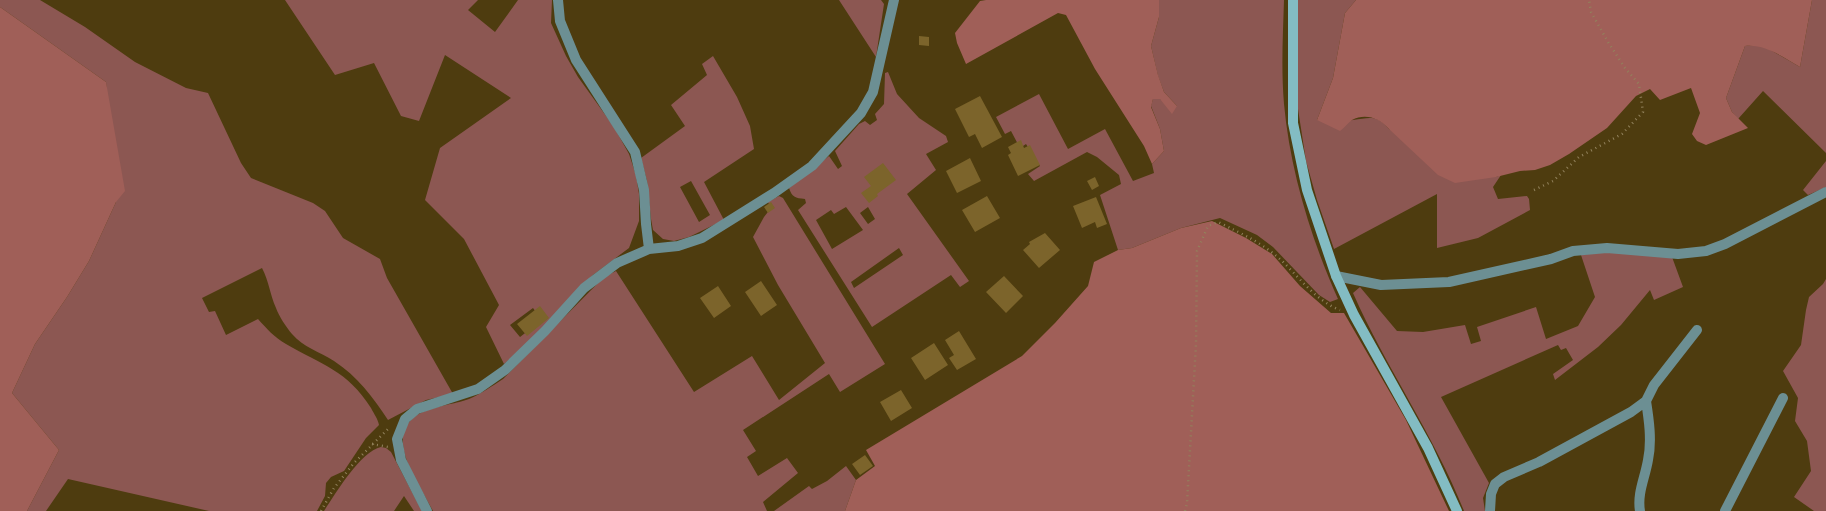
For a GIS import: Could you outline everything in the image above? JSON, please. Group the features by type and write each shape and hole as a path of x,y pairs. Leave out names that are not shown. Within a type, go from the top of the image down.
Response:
{"main road":[{"path":"1293,0 1293,123 1307,190 1336,276 1354,315 1428,448 1457,511"}],"street":[{"path":"558,0 560,20 576,60 635,152 644,190 649,249"},
{"path":"427,511 401,460 398,439 405,419 417,409 478,389 505,370 545,331 584,288 617,263 649,249 678,246 702,238 774,193 812,166 861,114 873,92 894,0"},
{"path":"1336,276 1381,285 1449,282 1551,259 1573,251 1607,248 1678,254 1706,251 1725,244 1826,192"},
{"path":"1490,511 1491,494 1495,484 1504,477 1539,462 1631,412 1646,400 1654,385 1697,330"},
{"path":"1725,511 1783,398"},
{"path":"1640,511 1638,500 1648,458 1650,427 1646,400"}],"path":[{"path":"1534,190 1553,181 1579,158 1622,134 1643,112 1639,84 1625,68 1608,42 1592,12 1589,0"},
{"path":"1185,511 1196,344 1198,251 1208,226 1218,222 1257,241 1281,260 1332,307 1354,315"},
{"path":"321,511 334,488 354,463 384,431 405,419"}],"shaded area":[{"path":"0,0 40,0 85,27 135,62 186,88 208,93 241,163 251,178 313,203 325,211 343,238 380,259 387,278 453,394 426,400 388,420 370,395 350,373 334,361 296,339 277,311 262,268 202,298 209,312 215,311 226,335 258,319 282,342 322,363 353,385 376,416 379,425 366,438 344,471 331,477 326,483 325,496 317,511 209,511 68,479 46,511 27,511 59,450 12,393 35,344 89,261 116,202 106,82 0,7"},
{"path":"285,0 478,0 468,10 495,32 518,0 552,0 551,23 566,56 578,77 614,127 629,154 636,175 639,194 639,221 629,248 593,275 522,349 504,364 486,327 499,305 464,239 425,200 440,148 511,98 445,55 419,121 401,116 374,63 335,75","holes":["533,308 542,320 520,337 510,325"]},
{"path":"839,0 881,0 884,4 876,57"},
{"path":"1159,0 1284,0 1283,91 1291,154 1303,204 1319,252 1338,299 1330,302 1319,295 1273,247 1257,235 1220,218 1181,228 1132,248 1118,250 1100,195 1121,184 1119,175 1097,157 1087,152 1034,181 1028,174 1040,166 1026,144 1020,148 1011,131 1005,134 996,117 1039,94 1068,149 1105,129 1133,181 1154,173 1152,164 1164,151 1160,129 1151,106 1153,99 1160,99 1177,106 1164,92 1151,46 1159,17"},
{"path":"1159,0 1159,17 1151,46 1164,92 1177,106 1172,114 1160,99 1153,99 1151,107 1160,129 1164,151 1152,164 1144,146 1095,69 1066,15 1058,13 966,64 955,33 980,1"},
{"path":"1297,0 1356,0 1345,13 1333,78 1317,120 1377,119 1389,129 1496,177 1501,175 1493,187 1498,199 1527,196 1530,210 1478,238 1437,248 1437,194 1334,249 1306,161 1298,109"},
{"path":"1356,0 1812,0 1800,67 1767,49 1745,46 1726,98 1732,112 1748,128 1706,145 1697,141 1692,134 1700,113 1691,88 1660,100 1650,89 1636,96 1607,128 1550,165 1535,170 1455,183 1438,175 1377,119 1357,118 1340,131 1317,120 1333,78 1345,13"},
{"path":"1812,0 1826,0 1826,153 1763,91 1738,119 1732,112 1726,98 1745,46 1758,45 1767,48 1800,67"},
{"path":"0,7 106,82 125,191 116,202 89,261 35,344 12,393 59,450 27,511 0,511"},
{"path":"713,56 737,97 750,126 754,149 704,182 724,220 689,237 674,241 663,239 653,230 647,181 641,158 685,126 671,105 707,75 702,64","holes":["691,181 710,215 699,222 680,187"]},
{"path":"888,72 897,94 919,118 946,136 948,142 926,154 936,170 907,194 969,281 960,287 951,275 872,327 798,210 806,203 805,199 794,197 789,188 829,156 838,169 842,166 835,151 859,124 865,121 870,125 877,120 875,114 884,104 885,73","holes":["846,207 863,230 832,249 816,220 831,210 834,214","868,207 875,219 868,224 860,213","899,248 903,255 854,288 851,282"]},
{"path":"1826,161 1826,187 1808,195 1803,190"},
{"path":"779,196 783,198 885,364 840,392 829,374 743,430 756,451 747,457 758,476 787,458 798,473 763,502 767,511 433,511 404,453 404,432 409,422 417,415 426,411 469,399 503,379 604,277 616,271 694,392 752,356 779,400 825,363 778,285 753,237 771,208 768,202"},
{"path":"1212,221 1272,254 1300,286 1331,313 1344,313 1406,420 1449,511 845,511 856,480 875,466 866,450 1022,356 1088,286 1094,262 1118,250 1132,248 1181,228"},
{"path":"1607,251 1672,257 1683,287 1654,300 1650,290 1621,325 1598,347 1555,380 1553,374 1573,360 1566,348 1561,350 1558,345 1441,397 1489,483 1483,498 1485,511 1464,511 1439,455 1380,348 1353,293 1360,287 1397,331 1423,332 1465,325 1471,344 1481,341 1477,327 1536,307 1546,339 1578,326 1595,297 1581,255"},
{"path":"1826,279 1826,511 1814,511 1794,497 1811,471 1807,441 1795,421 1798,398 1783,371 1801,345 1809,297"},
{"path":"381,447 391,452 422,511 414,511 404,496 394,511 324,511 357,465 373,450"},
{"path":"846,466 856,480 845,511 774,511 809,486 812,489 827,481"}],"building":[{"path":"919,36 929,37 929,46 919,45"},
{"path":"980,96 1002,137 982,148 975,134 969,137 955,109"},
{"path":"1021,140 1024,148 1030,145 1040,165 1018,176 1008,155 1011,153 1008,147"},
{"path":"970,158 981,181 957,193 946,171"},
{"path":"883,163 896,180 877,194 878,196 869,203 861,193 871,186 864,177"},
{"path":"1095,177 1099,186 1092,190 1087,181"},
{"path":"987,196 1000,218 975,232 962,210"},
{"path":"1096,197 1107,224 1097,228 1095,222 1082,228 1073,206"},
{"path":"771,202 775,208 768,213 764,207"},
{"path":"1045,233 1060,250 1039,268 1023,250 1030,244 1029,242"},
{"path":"1004,276 1023,296 1006,313 986,292"},
{"path":"761,281 777,305 761,316 745,292"},
{"path":"718,286 731,306 714,318 700,298"},
{"path":"540,306 549,318 527,336 517,324"},
{"path":"959,331 976,359 957,370 949,358 954,355 945,340"},
{"path":"934,343 948,365 925,380 911,358"},
{"path":"901,390 912,408 891,421 880,402"},
{"path":"865,455 873,466 860,475 852,464"}]}
